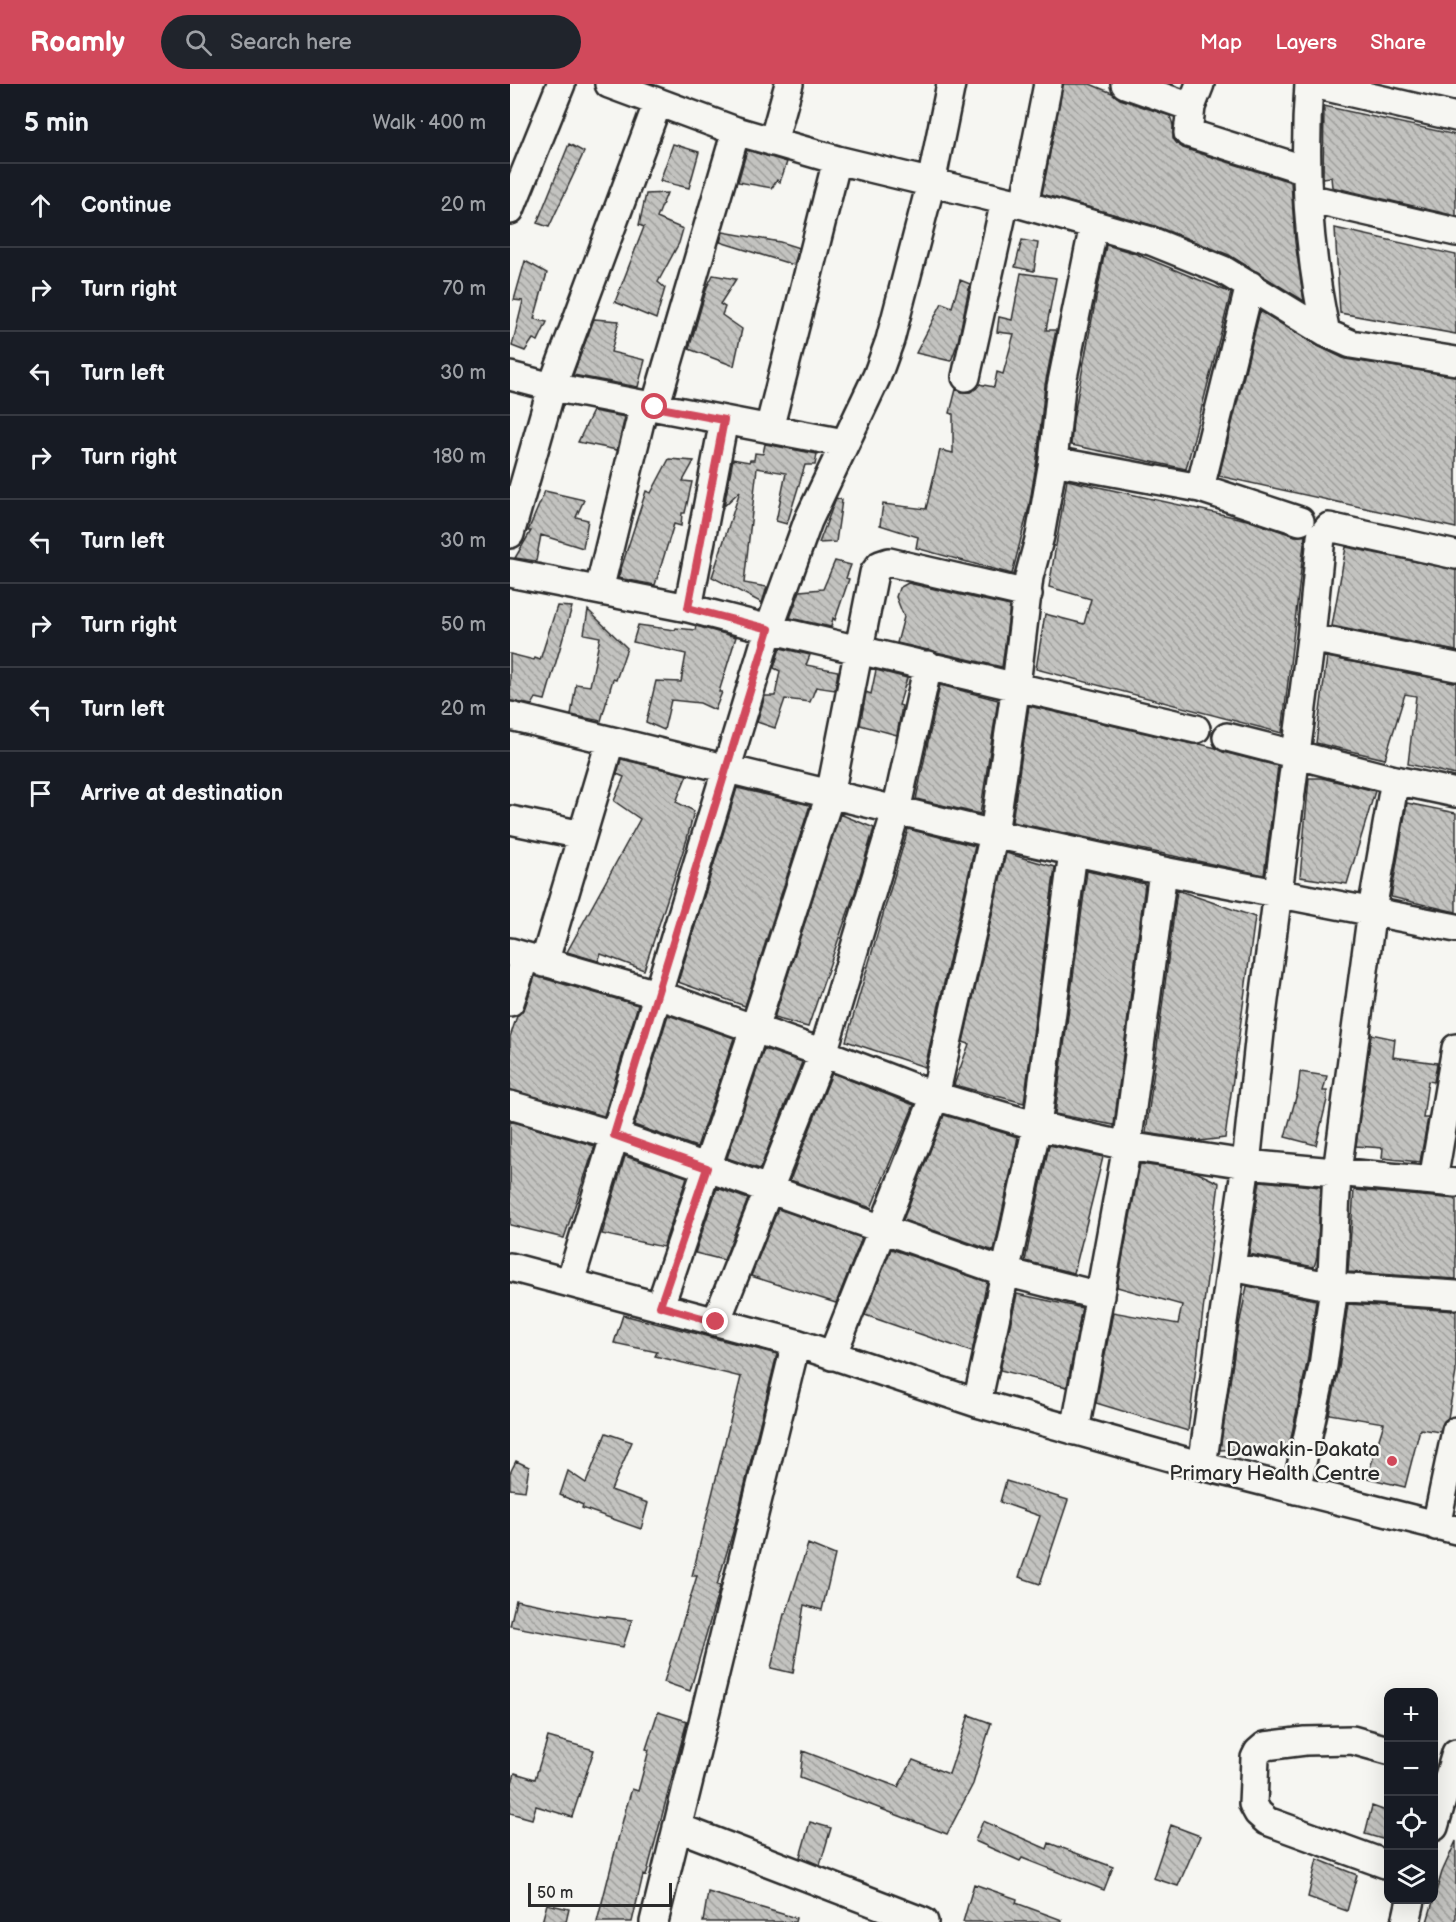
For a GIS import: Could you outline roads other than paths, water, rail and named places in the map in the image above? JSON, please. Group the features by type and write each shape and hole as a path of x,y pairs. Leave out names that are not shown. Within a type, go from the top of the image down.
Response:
{"street":[{"path":"510,210 561,84"},
{"path":"609,84 736,131 773,142 837,160 1015,203 1150,241 1223,270 1326,333 1352,344 1456,361"},
{"path":"773,142 789,84"},
{"path":"570,1282 769,629 808,521 843,443 877,376 890,340 931,183 951,84"},
{"path":"966,377 1048,84"},
{"path":"1125,84 1196,96 1187,130 1190,135 1306,170"},
{"path":"1309,84 1306,170 1317,293 1326,333"},
{"path":"1314,84 1456,117"},
{"path":"510,534 552,387 658,102"},
{"path":"599,590 650,406 736,131"},
{"path":"769,429 837,160"},
{"path":"1308,198 1456,231"},
{"path":"832,1356 935,1096 994,834 1028,594 1053,461 1061,387 1094,225"},
{"path":"1200,488 1250,285"},
{"path":"510,376 552,387 843,443"},
{"path":"688,608 724,420"},
{"path":"1053,461 1200,488 1300,521"},
{"path":"1202,1466 1246,1164 1261,1023 1311,638 1321,537 1329,527 1456,555"},
{"path":"660,1306 830,795 874,573 880,565 889,562 1028,594"},
{"path":"510,573 688,608 1196,729"},
{"path":"1311,638 1456,667"},
{"path":"716,1322 823,1053 896,811 928,665"},
{"path":"510,716 1073,852 1456,928"},
{"path":"1227,737 1395,780 1456,793"},
{"path":"510,1002 526,957 582,835 610,742"},
{"path":"1296,1490 1323,1366 1334,1287 1332,1274 1337,1172 1372,910 1395,780"},
{"path":"510,820 582,835"},
{"path":"977,1403 1037,1126 1073,852"},
{"path":"1075,1431 1127,1146 1162,871"},
{"path":"526,957 656,994 823,1053 935,1096 1037,1126 1127,1146 1246,1164 1445,1181 1456,1048"},
{"path":"510,1105 614,1135 1005,1272 1100,1296"},
{"path":"510,1267 796,1343 977,1403 1075,1431 1446,1528 1456,1431"},
{"path":"1232,1267 1334,1287 1456,1295"},
{"path":"654,1922 796,1343"},
{"path":"1384,1749 1352,1740 1305,1741 1265,1746 1255,1758 1253,1804 1258,1813 1267,1821 1384,1863"},
{"path":"1438,1807 1447,1761"},
{"path":"677,1827 924,1922"},
{"path":"1406,1922 1410,1904"}],"place":[{"name":"Dawakin-Dakata Primary Health Centre","path":"1392,1461"}]}
